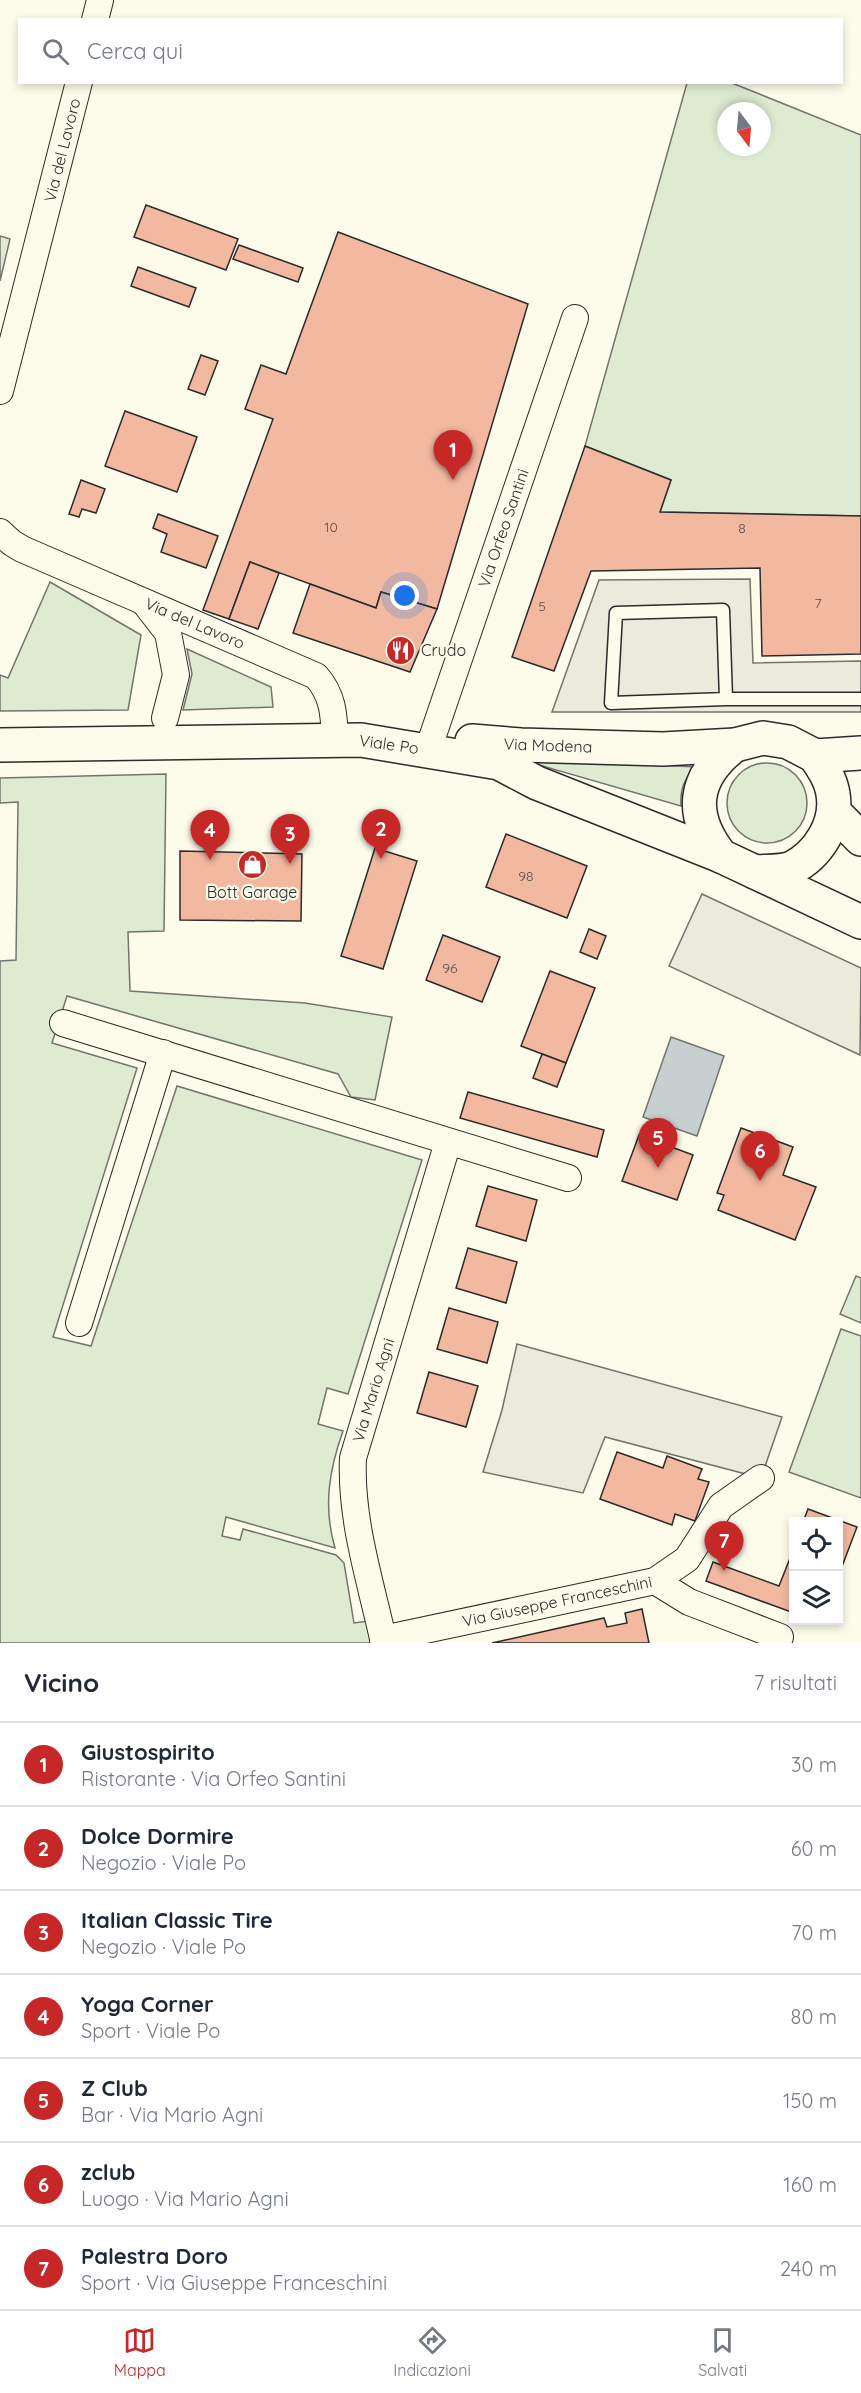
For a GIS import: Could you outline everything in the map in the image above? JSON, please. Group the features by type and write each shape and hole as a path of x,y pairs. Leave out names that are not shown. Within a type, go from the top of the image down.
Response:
{"main road":[{"name":"Via Modena","path":"348,739 432,738 521,746 663,749 775,745 861,753"},
{"name":"Viale Po","path":"0,745 348,739 499,763 537,783 721,856 861,922"},
{"path":"721,856 707,838 700,817 700,794 707,773 722,755 775,745 828,776 833,794 834,812 820,846 806,857 791,868 754,872"},
{"path":"834,812 861,839"}],"street":[{"path":"96,18 100,0"},
{"name":"Via del Lavoro","path":"0,391 78,84"},
{"name":"Via Orfeo Santini","path":"432,738 575,318"},
{"name":"Via del Lavoro","path":"4,538 316,676 324,684 348,739"},
{"path":"144,601 168,633 176,675 165,718"},
{"path":"63,1023 568,1178"},
{"path":"79,1323 163,1053"},
{"name":"Via Mario Agni","path":"383,1641 359,1533 353,1487 353,1458 448,1142"},
{"name":"Via Giuseppe Franceschini","path":"383,1641 655,1581 687,1559 720,1506 761,1478"},
{"path":"655,1581 689,1602 780,1637"}],"lane":[{"path":"726,699 723,610 616,613 611,703 726,699 861,699"}],"green space":[{"path":"687,84 734,84 861,135 861,516 660,512 671,480 585,446"},
{"path":"0,236 10,239 0,281"},
{"path":"50,582 141,635 128,710 0,711 0,675 8,678"},
{"path":"187,649 271,687 273,707 183,710 192,674"},
{"path":"531,758 696,767 684,785 681,806 532,763"},
{"path":"767,763 782,766 795,775 804,788 807,803 804,818 795,831 782,840 767,843 752,840 739,831 730,818 727,803 730,788 739,775 752,766"},
{"path":"166,774 164,931 128,932 130,991 305,1003 392,1017 375,1100 351,1097 338,1074 67,996 52,1043 137,1068 53,1337 91,1346 177,1086 422,1160 348,1394 327,1388 318,1424 343,1431 334,1460 329,1489 329,1518 335,1548 226,1517 222,1536 240,1540 243,1529 336,1555 344,1563 354,1623 368,1621 372,1643 0,1643 0,961 16,960 18,802 0,803 0,778"},
{"path":"856,1276 861,1278 861,1323 840,1314"},
{"path":"841,1329 861,1336 861,1498 789,1472"}],"shaded area":[{"path":"750,579 753,663 861,661 861,712 552,712 599,580"},
{"path":"702,894 861,968 860,1055 669,966"},
{"path":"671,1037 724,1056 697,1136 643,1117"},
{"path":"517,1344 782,1417 761,1478 605,1437 583,1493 483,1472 502,1410"}],"building":[{"path":"146,205 238,239 226,270 134,237"},
{"path":"338,232 528,304 437,609 381,592 376,608 250,562 229,619 203,610 273,419 245,409 261,365 286,374"},
{"path":"239,245 303,268 298,282 233,259"},
{"path":"138,267 196,288 189,307 131,286"},
{"path":"201,355 218,361 205,395 188,389"},
{"path":"125,411 197,437 177,492 105,466"},
{"path":"585,446 671,480 660,512 861,516 861,654 762,656 760,568 591,571 554,671 512,657"},
{"path":"81,480 105,489 96,513 82,509 79,517 69,514"},
{"path":"158,514 218,536 206,568 161,552 167,534 153,528"},
{"path":"250,562 279,573 258,629 229,619"},
{"path":"310,584 376,608 381,592 437,609 410,672 293,633"},
{"path":"506,834 587,866 567,918 486,887"},
{"path":"375,848 417,861 383,969 341,956"},
{"path":"180,851 302,854 301,921 180,920"},
{"path":"589,929 606,936 597,959 580,952"},
{"path":"443,935 500,957 482,1002 426,980"},
{"path":"550,971 595,988 566,1063 521,1046"},
{"path":"542,1054 566,1063 557,1087 533,1078"},
{"path":"468,1092 604,1130 597,1157 460,1118"},
{"path":"741,1128 793,1147 783,1175 816,1187 795,1240 718,1210 724,1195 717,1193"},
{"path":"639,1135 693,1155 677,1200 622,1181"},
{"path":"488,1186 537,1200 526,1241 476,1226"},
{"path":"468,1248 517,1262 506,1303 456,1288"},
{"path":"449,1308 498,1322 487,1363 437,1349"},
{"path":"429,1372 478,1386 466,1427 417,1413"},
{"path":"617,1452 663,1468 667,1456 702,1469 698,1479 709,1482 695,1521 675,1514 672,1525 600,1499"},
{"path":"808,1509 830,1517 805,1517"},
{"path":"843,1522 857,1527 843,1564"},
{"path":"789,1561 789,1611 706,1581 713,1562 779,1586"},
{"path":"642,1609 649,1643 492,1643 604,1618 607,1627 627,1623 625,1613"}],"place":[{"name":"Giustospirito","path":"453,480"},
{"name":"Crudo","path":"400,650"},
{"name":"Dolce Dormire","path":"381,859"},
{"name":"Yoga Corner","path":"210,860"},
{"name":"Bott Garage","path":"252,864"},
{"name":"Italian Classic Tire","path":"290,864"},
{"name":"Z Club","path":"658,1168"},
{"name":"zclub","path":"760,1181"},
{"name":"Palestra Doro","path":"724,1571"}]}
